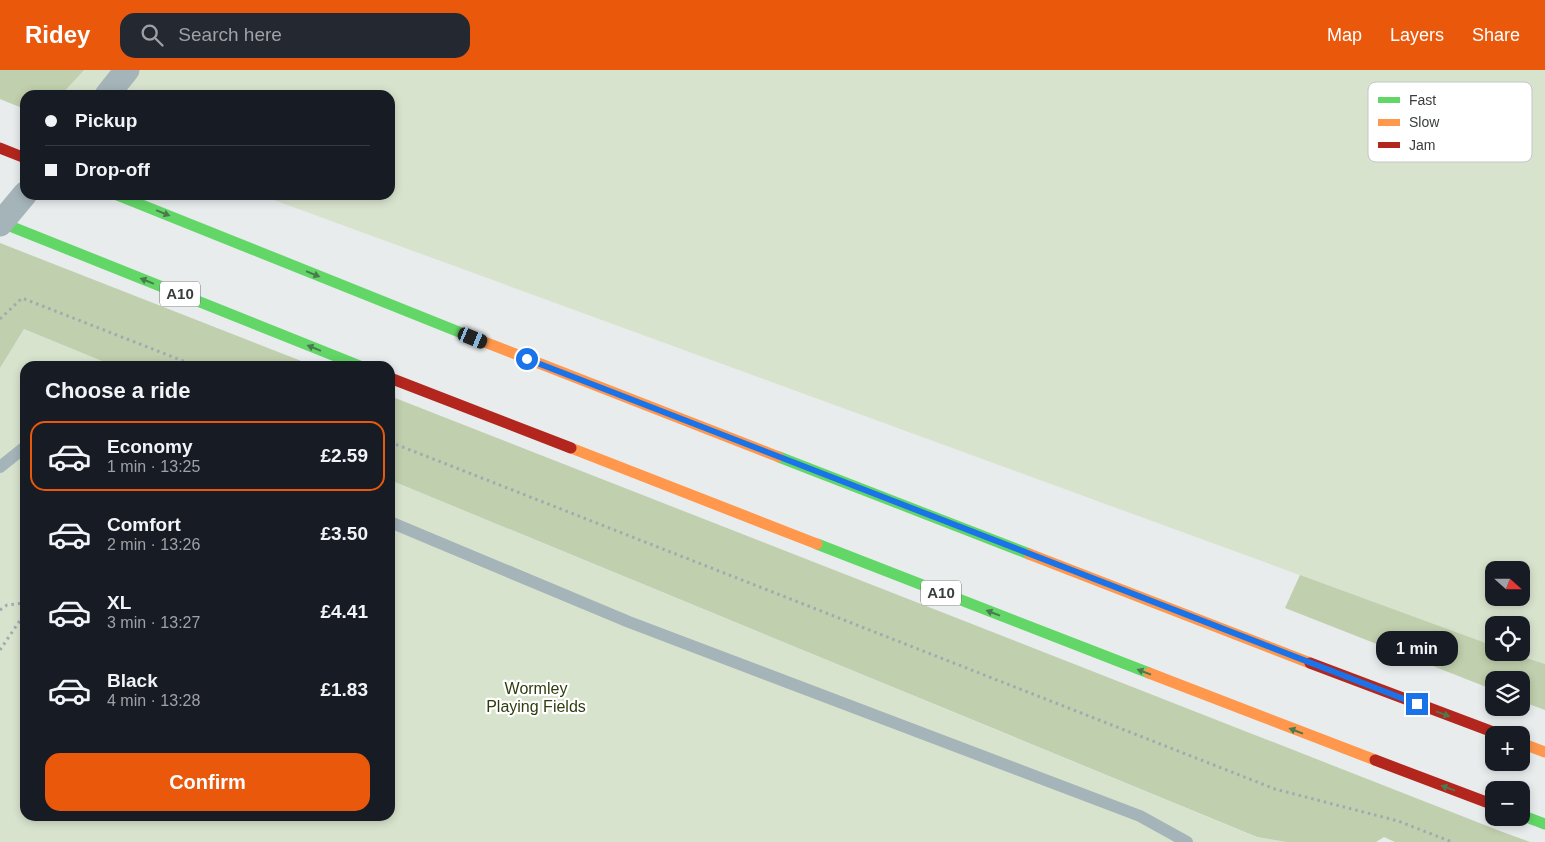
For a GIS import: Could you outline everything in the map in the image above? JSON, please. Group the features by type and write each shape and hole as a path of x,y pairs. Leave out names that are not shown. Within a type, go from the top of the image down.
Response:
{"highway":[{"path":"0,148 20,156"},
{"path":"129,200 518,356 1351,679 1485,729"},
{"name":"A10","path":"0,223 347,361"},
{"name":"A10","path":"395,380 1307,735 1485,802"},
{"path":"1530,746 1545,752"},
{"path":"1530,818 1545,824"}],"street":[{"path":"111,90 127,70"},
{"path":"0,223 20,200"}],"lane":[{"path":"0,467 20,451"},
{"path":"395,524 629,622 1140,816 1187,842"}],"path":[{"path":"0,319 22,298 183,361"},
{"path":"395,444 1275,789 1398,822 1452,842"},
{"path":"0,610 8,605 20,604"},
{"path":"0,650 20,620"}],"green space":[{"path":"0,70 1545,70 1545,664 1530,659 1530,616 1485,616 1485,643 274,200 395,200 395,90 20,90 20,107 0,99"},
{"path":"0,70 84,70 66,90 20,90 20,107 0,99"},
{"path":"0,243 301,361 102,361 24,329 0,368"},
{"name":"Wormley Playing Fields","path":"24,329 102,361 20,361 20,821 395,821 395,482 1256,837 1287,842 0,842 0,368"},
{"path":"395,398 1530,842 1395,842 1384,837 1376,842 1287,842 1257,837 395,482"},
{"path":"1300,575 1485,643 1485,661 1530,661 1530,659 1545,664 1545,710 1530,704 1530,671 1485,671 1485,686 1285,608"}],"traffic: fast":[{"path":"129,200 464,334"},
{"path":"0,222 348,361"},
{"path":"779,457 1029,554"},
{"path":"817,544 1149,673"},
{"path":"1530,818 1545,824"}],"traffic: slow":[{"path":"464,334 779,457"},
{"path":"571,448 817,544"},
{"path":"1029,554 1310,663"},
{"path":"1149,673 1375,760"},
{"path":"1530,746 1545,752"}],"traffic: jam":[{"path":"0,148 20,156"},
{"path":"395,380 571,448"},
{"path":"1310,663 1485,729"},
{"path":"1375,760 1485,802"}],"route":[{"path":"527,359 1417,704"}]}
